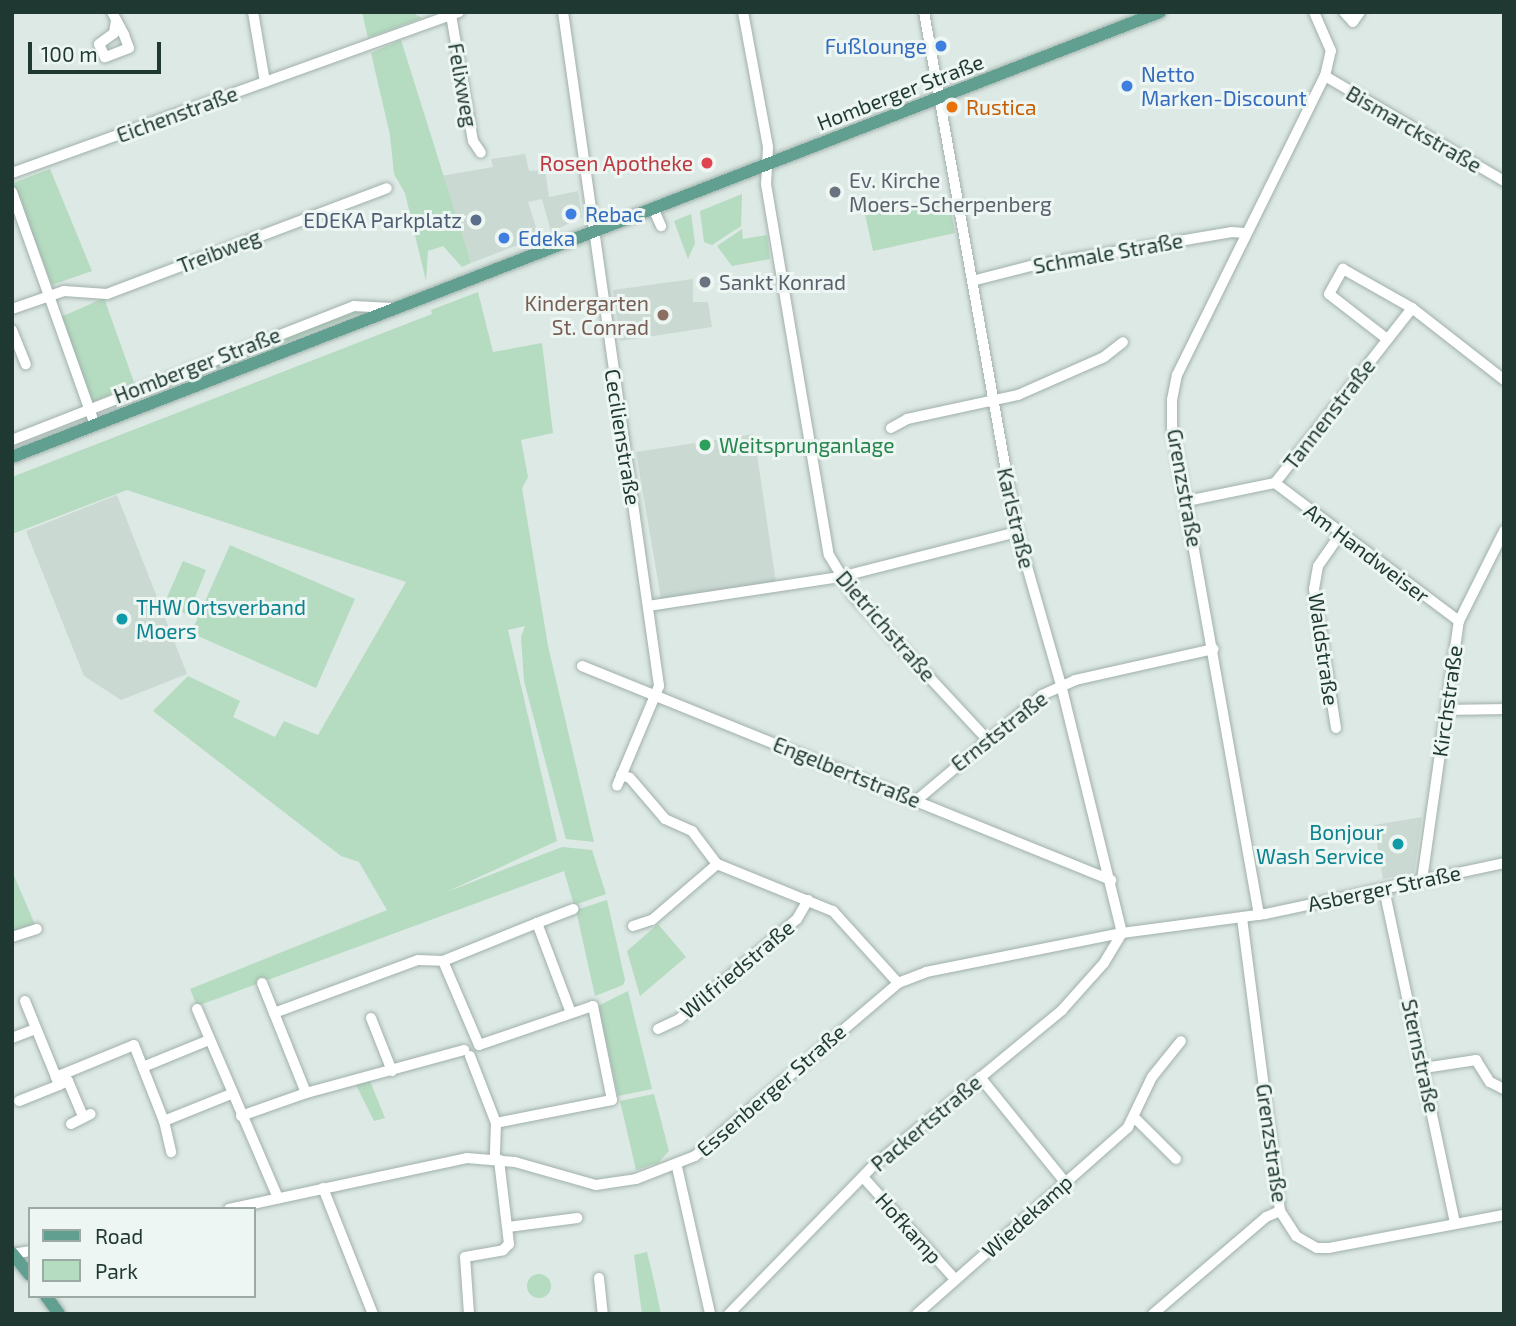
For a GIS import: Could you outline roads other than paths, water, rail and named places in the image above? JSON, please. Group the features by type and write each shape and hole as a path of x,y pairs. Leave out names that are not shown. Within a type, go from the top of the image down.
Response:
{"main road":[{"name":"Homberger Straße","path":"12,457 1160,12"},
{"path":"12,1254 28,1273"},
{"path":"47,1298 59,1314"}],"street":[{"path":"253,12 265,82"},
{"name":"Cecilienstraße","path":"563,12 592,232 659,686 656,694"},
{"name":"Dietrichstraße","path":"743,12 767,164 766,184 826,542 840,577 987,739"},
{"name":"Karlstraße","path":"924,12 1017,532 1061,685 1122,933"},
{"name":"Grenzstraße","path":"1262,914 1172,428 1177,375 1244,233 1325,76 1331,51 1314,12"},
{"path":"1344,12 1353,22 1360,12"},
{"name":"Eichenstraße","path":"12,173 455,14"},
{"name":"Felixweg","path":"455,14 473,141 481,153"},
{"name":"Bismarckstraße","path":"1325,76 1504,181"},
{"name":"Treibweg","path":"12,309 49,295 81,290 107,294 387,188"},
{"path":"12,192 95,425"},
{"path":"653,208 661,226"},
{"name":"Schmale Straße","path":"972,281 1031,266 1244,233"},
{"path":"1387,339 1329,294 1340,271 1348,269 1412,308 1504,380"},
{"name":"Homberger Straße","path":"12,440 354,306 396,308"},
{"name":"Tannenstraße","path":"1187,501 1275,483 1412,308"},
{"path":"12,330 26,364"},
{"path":"891,428 907,419 993,403 1104,357 1124,342"},
{"name":"Am Handweiser","path":"1275,483 1340,535 1458,621"},
{"name":"Kirchstraße","path":"1422,880 1458,621 1504,531"},
{"path":"648,606 840,577 1017,532"},
{"name":"Waldstraße","path":"1336,728 1314,589 1318,566 1340,535"},
{"name":"Ernststraße","path":"917,800 1042,695 1061,685 1213,649"},
{"name":"Engelbertstraße","path":"582,666 1111,880"},
{"path":"617,786 656,694"},
{"path":"1447,710 1504,709"},
{"path":"621,775 630,778 665,819 692,831 718,864 808,900 850,925 898,983"},
{"name":"Asberger Straße","path":"1262,914 1504,863"},
{"path":"633,926 652,920 718,864"},
{"name":"Sternstraße","path":"1384,889 1455,1224"},
{"name":"Wilfriedstraße","path":"658,1029 679,1019 797,919 808,900"},
{"path":"274,1013 418,960 443,961 573,908"},
{"name":"Essenberger Straße","path":"238,1207 446,1160 497,1159 596,1185 677,1167 898,983 926,972 1122,933 1262,914"},
{"name":"Grenzstraße","path":"1242,918 1280,1211 1296,1236 1317,1248 1504,1214"},
{"path":"537,923 571,1013"},
{"path":"12,937 37,929"},
{"name":"Packertstraße","path":"729,1314 863,1177 1062,1010 1104,963 1122,933"},
{"path":"443,961 476,1043"},
{"path":"262,983 306,1093"},
{"path":"24,1001 57,1081"},
{"path":"241,1116 306,1093 467,1053 476,1043 593,1006 612,1100 496,1123"},
{"path":"197,1009 231,1094 278,1198"},
{"path":"371,1018 392,1070"},
{"path":"12,1038 35,1029"},
{"path":"143,1067 209,1040"},
{"name":"Wiedekamp","path":"917,1314 1135,1118 1152,1077 1181,1041"},
{"path":"19,1101 134,1045 164,1121 171,1152"},
{"path":"467,1053 496,1123 497,1159 508,1227 507,1248 470,1255 462,1262 469,1314"},
{"path":"1424,1068 1476,1060 1490,1082 1504,1089"},
{"path":"980,1077 1065,1182"},
{"path":"57,1081 68,1081 87,1115 71,1124"},
{"path":"164,1121 231,1094"},
{"path":"1135,1118 1176,1159"},
{"path":"677,1167 709,1314"},
{"name":"Hofkamp","path":"863,1177 955,1279"},
{"path":"323,1188 371,1313"},
{"path":"1153,1314 1266,1217 1280,1211"},
{"path":"508,1227 577,1218"},
{"path":"598,1278 603,1314"}],"place":[{"name":"Fußlounge","path":"941,46"},
{"name":"Netto Marken-Discount","path":"1127,86"},
{"name":"Rustica","path":"952,107"},
{"name":"Rosen Apotheke","path":"707,163"},
{"name":"Ev. Kirche Moers-Scherpenberg","path":"835,192"},
{"name":"Rebac","path":"571,214"},
{"name":"EDEKA Parkplatz","path":"476,220"},
{"name":"Edeka","path":"504,238"},
{"name":"Sankt Konrad","path":"705,282"},
{"name":"Kindergarten St. Conrad","path":"663,315"},
{"name":"Weitsprunganlage","path":"705,445"},
{"name":"THW Ortsverband Moers","path":"122,619"},
{"name":"Bonjour Wash Service","path":"1398,844"}]}
